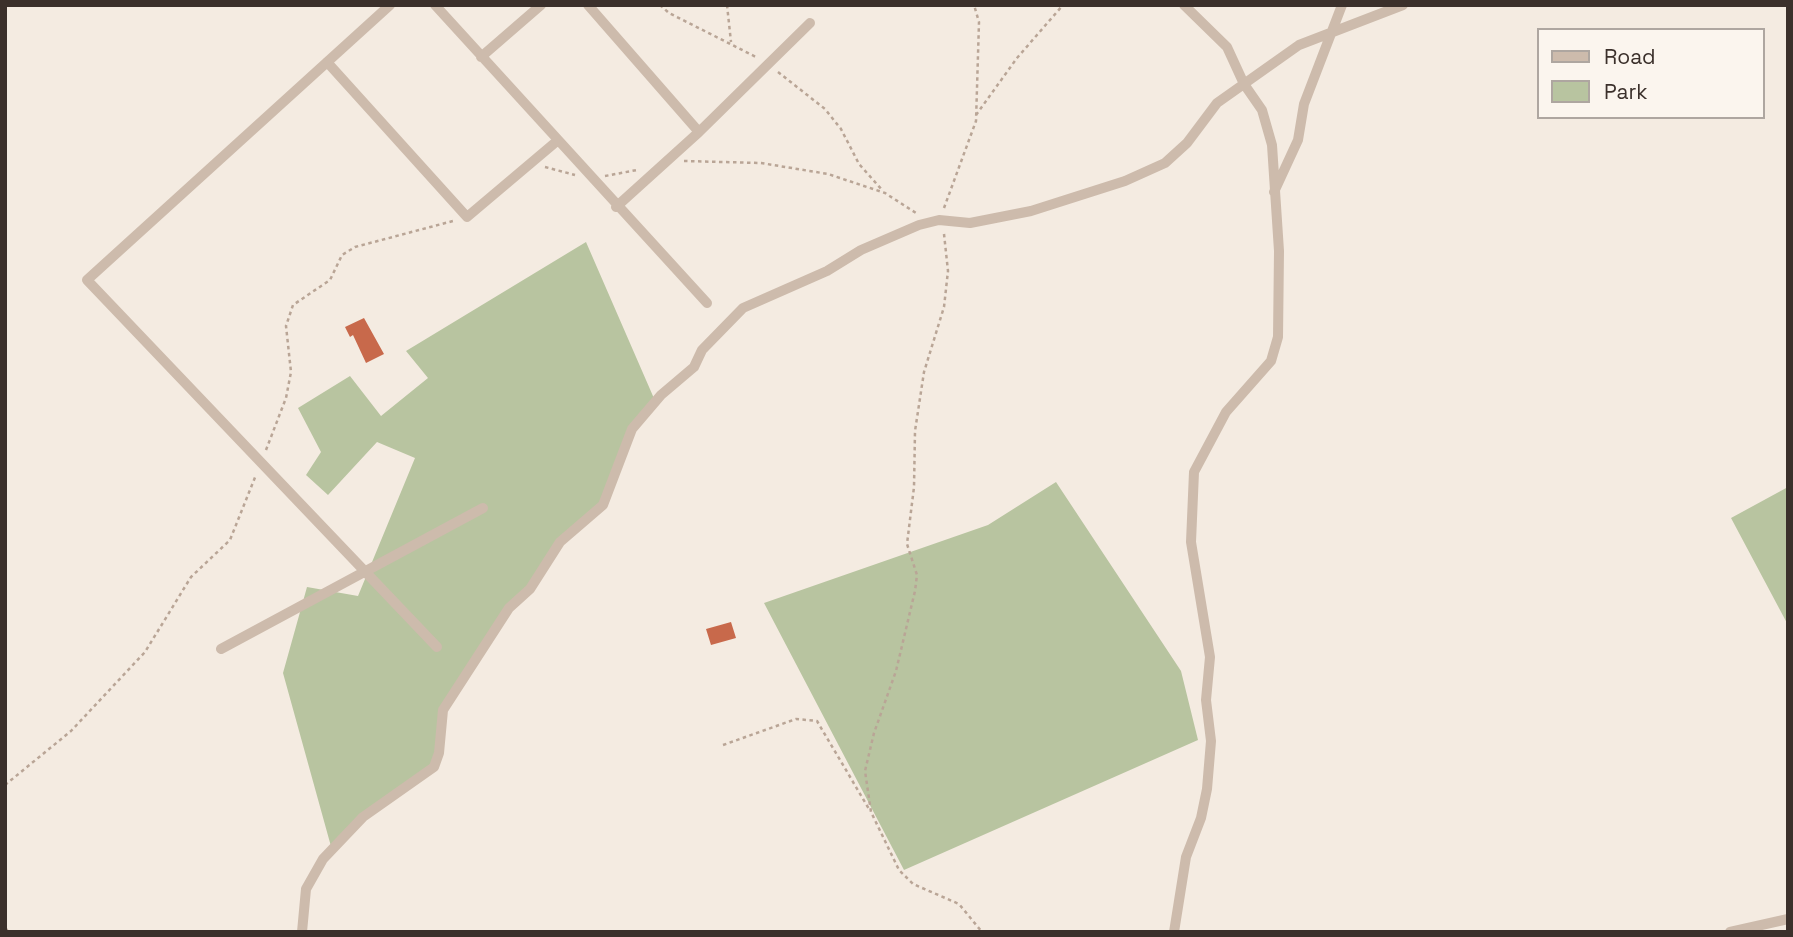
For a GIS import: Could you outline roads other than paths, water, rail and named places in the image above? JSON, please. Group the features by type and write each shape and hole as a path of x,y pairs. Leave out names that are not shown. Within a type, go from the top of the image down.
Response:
{"street":[{"path":"390,5 87,280 437,647"},
{"path":"435,5 706,303"},
{"path":"481,57 541,5"},
{"path":"588,5 699,132"},
{"path":"1174,932 1186,857 1201,818 1207,789 1211,741 1206,700 1210,657 1191,542 1194,472 1226,412 1271,361 1278,337 1279,251 1273,195 1272,145 1262,110 1244,84 1227,47 1184,5"},
{"path":"1273,195 1298,140 1304,104 1342,5"},
{"path":"302,932 306,889 323,859 363,817 434,767 439,753 443,710 509,608 530,589 560,542 603,505 632,429 661,395 694,368 702,350 743,308 827,271 860,250 919,225 939,220 970,223 1031,211 1125,181 1165,163 1187,143 1217,103 1299,46 1403,5"},
{"path":"616,207 699,132 810,23"},
{"path":"327,62 467,217 557,141"},
{"path":"221,649 483,508"},
{"path":"1730,932 1788,919"}]}
